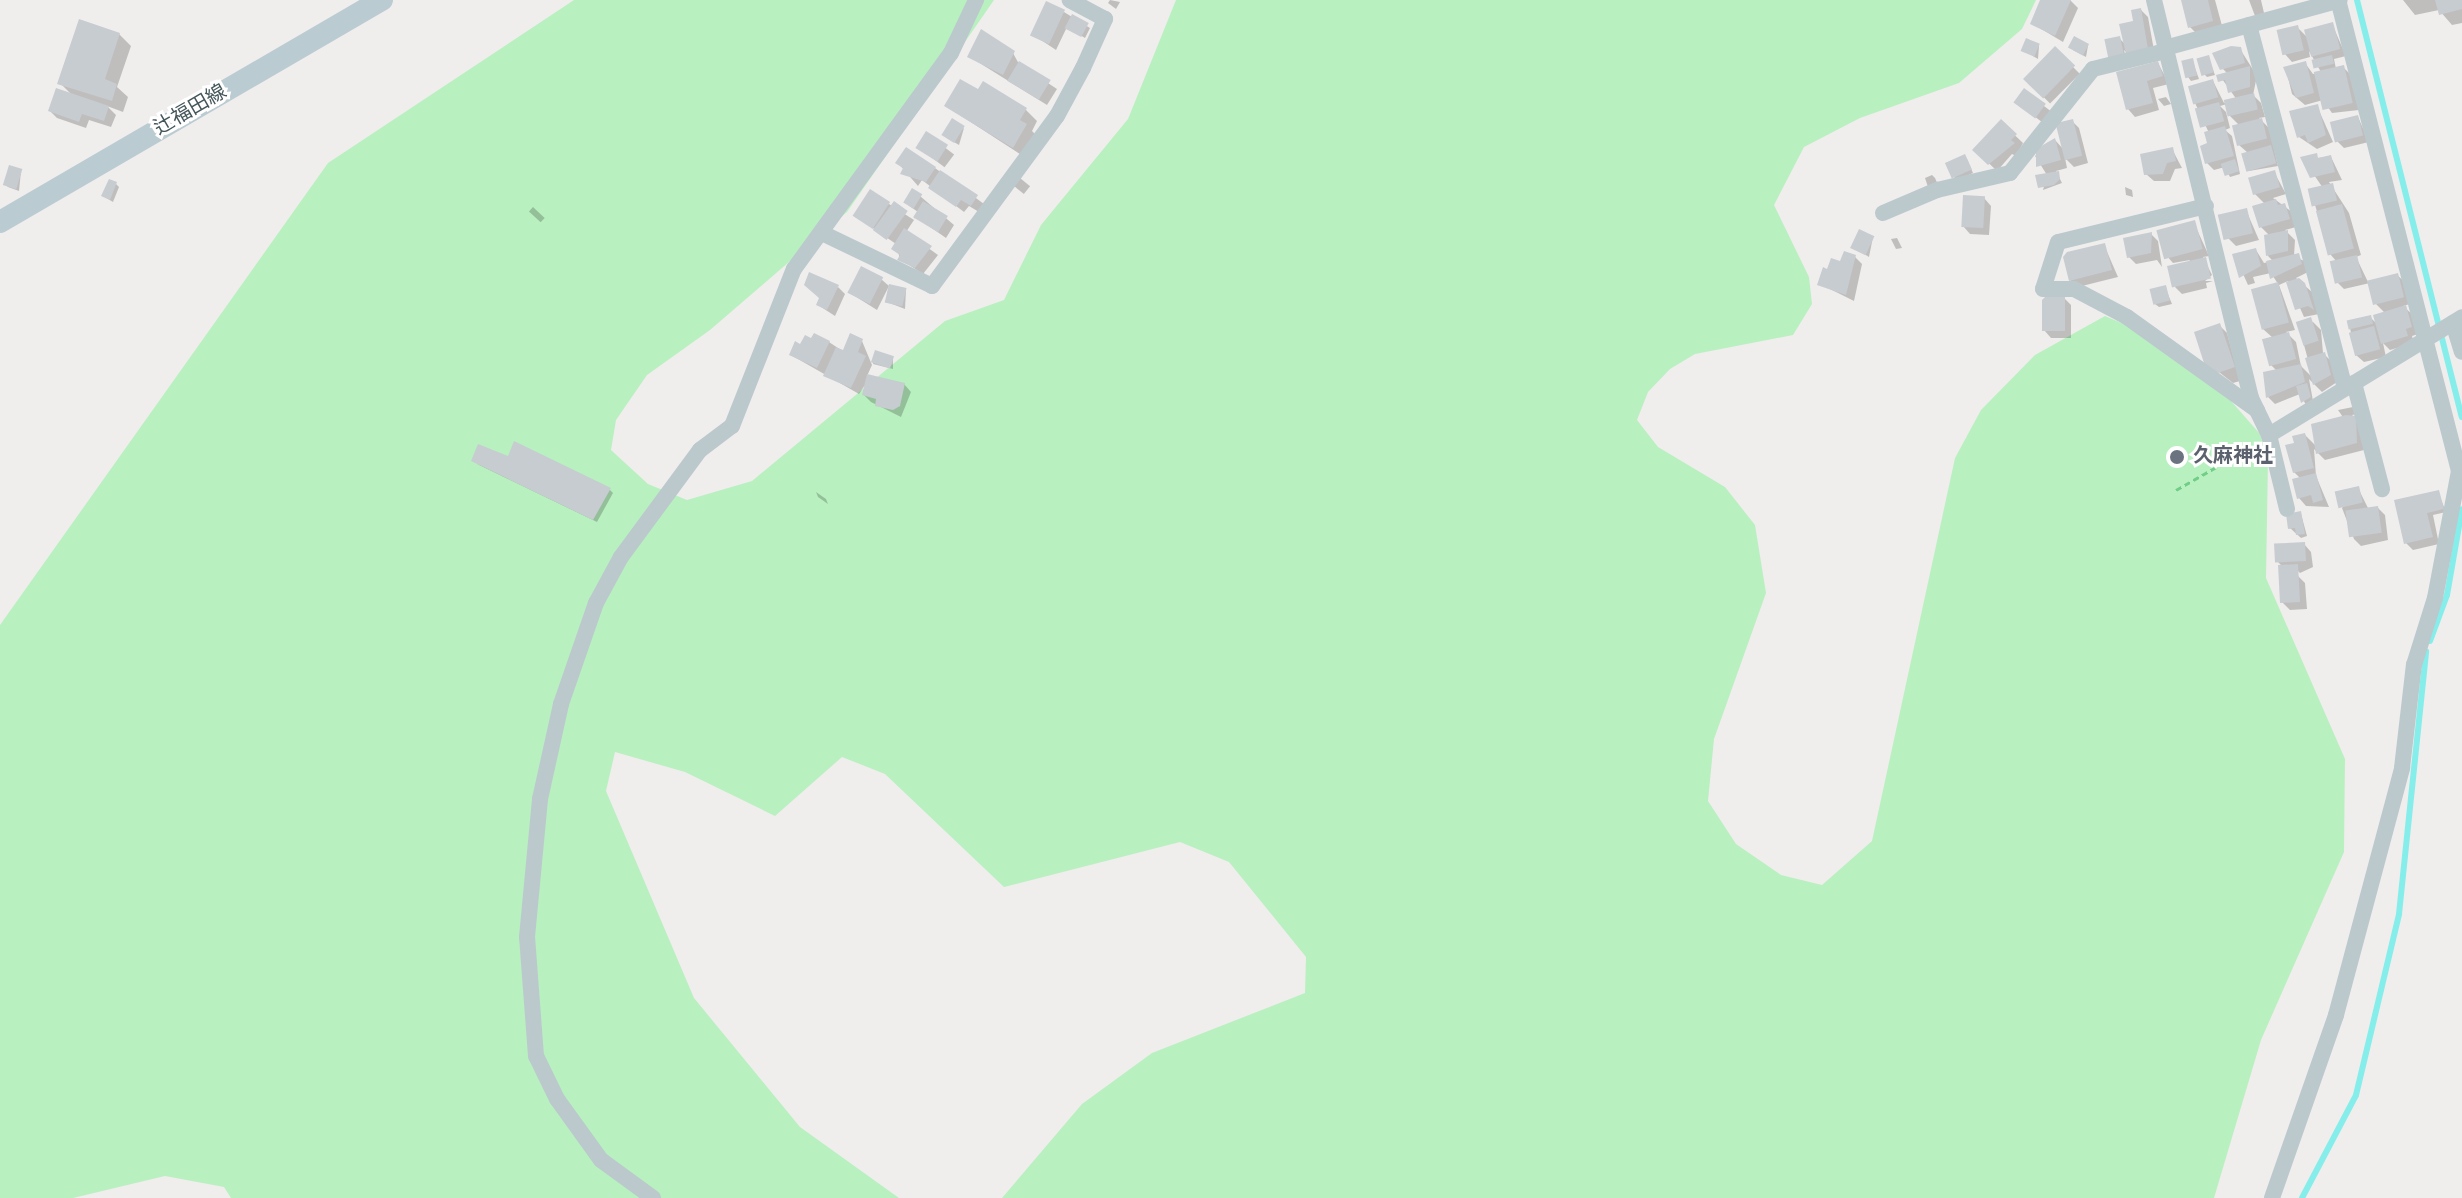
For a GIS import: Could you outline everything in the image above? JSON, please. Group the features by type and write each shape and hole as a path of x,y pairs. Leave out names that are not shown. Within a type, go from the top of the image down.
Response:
{"main road":[{"name":"辻福田線","path":"0,222 382,0"}],"street":[{"path":"653,1198 601,1160 557,1099 536,1056 527,937 540,799 561,704 596,603 621,557 700,450 732,426 782,294 951,53 976,0"},
{"path":"822,233 932,286 1057,116 1083,68 1105,19 1070,0"},
{"path":"2154,0 2257,410 2270,436 2287,509"},
{"path":"1883,213 1937,190 2010,173 2093,69 2339,0 2459,471 2435,598 2414,665 2402,768 2336,1015 2272,1198"},
{"path":"2249,25 2382,489"},
{"path":"2206,206 2058,242 2043,289 2074,289 2127,317 2257,410"},
{"path":"2270,436 2458,320 2462,352"}],"path":[{"path":"2176,490 2270,436"}],"green space":[{"path":"574,0 994,0 847,212 710,330 647,375 616,420 611,450 648,484 687,500 752,481 945,321 1004,300 1041,225 1128,119 1176,0 2036,0 2022,29 1959,83 1860,118 1804,147 1774,205 1809,277 1812,304 1793,335 1695,354 1670,369 1648,392 1637,420 1658,447 1725,487 1755,525 1766,593 1714,739 1708,801 1736,844 1781,875 1822,885 1872,841 1955,458 1981,410 2035,355 2105,316 2131,327 2231,401 2260,434 2268,460 2266,578 2345,759 2344,852 2261,1040 2214,1198 1002,1198 1082,1104 1152,1053 1305,993 1306,957 1229,862 1180,842 1004,887 885,774 842,757 775,816 685,772 615,752 606,791 694,998 800,1127 899,1198 231,1198 224,1187 165,1176 73,1198 0,1198 0,625 328,163"}],"building":[{"path":"2040,0 2071,0 2055,36 2030,24"},
{"path":"2181,0 2208,0 2213,21 2188,28"},
{"path":"2435,0 2462,0 2462,9 2439,15"},
{"path":"1046,1 1065,10 1049,44 1030,35"},
{"path":"2141,8 2148,49 2126,54 2119,24 2133,21 2131,10"},
{"path":"1072,14 1089,23 1081,37 1064,28"},
{"path":"79,19 120,33 105,79 117,84 112,101 57,84"},
{"path":"2333,22 2340,49 2311,57 2304,30"},
{"path":"2298,25 2304,50 2282,55 2277,30"},
{"path":"981,29 1015,51 1003,75 967,57"},
{"path":"2074,36 2089,44 2083,55 2068,47"},
{"path":"2120,36 2124,55 2108,58 2104,39"},
{"path":"2026,38 2040,44 2034,57 2021,51"},
{"path":"2055,46 2075,65 2043,99 2023,79"},
{"path":"2231,46 2241,47 2245,63 2220,70 2212,53"},
{"path":"2209,55 2214,72 2201,76 2197,59"},
{"path":"2332,55 2334,64 2314,68 2312,60"},
{"path":"2193,58 2197,76 2185,78 2181,61"},
{"path":"1019,61 1051,80 1039,100 1007,81"},
{"path":"2158,61 2163,76 2147,81 2153,103 2126,110 2116,72"},
{"path":"2306,61 2314,93 2296,98 2283,67"},
{"path":"2344,65 2353,103 2323,110 2314,72"},
{"path":"2250,66 2250,87 2228,93 2225,80 2218,82 2216,75"},
{"path":"960,79 978,89 983,81 1027,108 1020,120 1027,124 1013,148 944,106"},
{"path":"2213,79 2218,97 2193,104 2188,86"},
{"path":"56,88 109,106 104,121 82,114 79,122 48,111"},
{"path":"2024,88 2046,104 2035,118 2013,103"},
{"path":"2254,93 2258,110 2228,117 2224,100"},
{"path":"2219,102 2224,121 2200,128 2195,108"},
{"path":"2318,104 2326,135 2308,143 2305,135 2297,138 2289,111"},
{"path":"2358,115 2363,135 2335,142 2330,122"},
{"path":"952,118 965,126 954,143 941,135"},
{"path":"2262,118 2267,138 2237,146 2232,125"},
{"path":"2001,119 2017,134 2011,140 2015,143 1988,165 1972,150"},
{"path":"2073,119 2082,156 2065,160 2056,123"},
{"path":"2225,126 2234,156 2205,164 2200,146 2207,143 2204,132"},
{"path":"926,131 948,145 937,162 915,148"},
{"path":"2055,138 2061,160 2036,167 2036,149"},
{"path":"2271,145 2276,163 2246,172 2241,154"},
{"path":"906,147 936,167 926,182 900,174 903,168 895,163"},
{"path":"2173,147 2176,161 2167,163 2163,174 2144,175 2140,154"},
{"path":"2317,153 2318,158 2331,155 2335,172 2310,178 2300,157"},
{"path":"1965,154 1972,170 1952,178 1945,163"},
{"path":"2235,159 2239,171 2225,176 2221,164"},
{"path":"9,165 22,169 16,189 3,185"},
{"path":"940,170 978,195 971,206 961,200 956,207 928,188"},
{"path":"2275,170 2280,187 2253,195 2248,178"},
{"path":"2059,171 2060,179 2054,185 2038,188 2035,175"},
{"path":"109,179 117,182 110,200 101,196"},
{"path":"2333,183 2337,201 2312,206 2308,189"},
{"path":"912,188 922,194 914,209 903,203"},
{"path":"870,189 890,202 873,229 853,216"},
{"path":"1963,195 1985,196 1983,228 1961,227"},
{"path":"2276,199 2278,205 2285,203 2290,219 2259,228 2252,206"},
{"path":"894,201 908,211 887,240 873,230"},
{"path":"923,201 948,216 938,232 913,217"},
{"path":"2342,204 2354,248 2328,255 2316,211"},
{"path":"2247,208 2253,233 2224,240 2218,215"},
{"path":"2195,220 2203,249 2164,259 2156,230"},
{"path":"904,228 932,246 915,268 897,260 900,255 891,249"},
{"path":"1859,229 1874,236 1866,255 1850,248"},
{"path":"2288,230 2288,251 2266,256 2264,235"},
{"path":"2152,232 2151,253 2127,258 2123,238"},
{"path":"2105,243 2112,270 2069,281 2063,257 2067,252"},
{"path":"2256,248 2261,266 2239,278 2232,254"},
{"path":"1844,251 1856,255 1846,295 1817,285 1823,267 1827,269 1831,258 1840,261"},
{"path":"2299,253 2302,264 2270,279 2266,261"},
{"path":"2357,255 2362,277 2335,284 2330,261"},
{"path":"2206,257 2211,278 2172,287 2167,266"},
{"path":"861,266 883,277 870,304 847,293"},
{"path":"809,272 839,285 827,310 816,305 819,298 804,285"},
{"path":"2398,273 2404,297 2373,305 2367,281"},
{"path":"2299,278 2305,283 2314,310 2308,306 2295,310 2286,282"},
{"path":"2278,282 2289,323 2262,330 2251,289"},
{"path":"889,284 907,288 902,307 885,303"},
{"path":"2166,285 2170,301 2153,305 2150,289"},
{"path":"2046,296 2065,296 2065,331 2042,331 2042,300"},
{"path":"2406,305 2412,327 2406,329 2408,336 2381,344 2373,315"},
{"path":"2371,315 2373,324 2349,329 2347,321"},
{"path":"2311,317 2319,341 2304,346 2296,322"},
{"path":"2220,323 2235,367 2215,374 2204,363 2194,332"},
{"path":"2374,326 2380,349 2355,356 2349,333"},
{"path":"2289,332 2296,359 2269,366 2262,339"},
{"path":"814,333 830,341 817,368 789,355 795,341 800,344 805,335 811,338"},
{"path":"850,333 863,339 858,352 866,356 851,388 823,376 836,347 843,350"},
{"path":"875,350 894,356 890,369 871,362"},
{"path":"2325,352 2331,375 2313,385 2305,358"},
{"path":"2301,364 2305,382 2266,398 2263,372"},
{"path":"867,374 905,383 900,406 893,410 875,406 876,399 862,395"},
{"path":"2307,383 2311,397 2301,403 2296,386"},
{"path":"2346,415 2356,416 2357,443 2316,454 2311,424"},
{"path":"2305,433 2314,468 2293,473 2285,445 2294,443 2292,436"},
{"path":"514,441 611,488 593,520 471,461 478,444 508,456"},
{"path":"2316,473 2323,500 2313,503 2311,495 2297,499 2292,479"},
{"path":"2359,486 2363,503 2338,508 2335,492"},
{"path":"2439,490 2444,509 2427,513 2433,537 2404,544 2394,500"},
{"path":"2378,506 2382,533 2349,537 2345,511"},
{"path":"2301,511 2305,534 2296,535 2295,528 2288,529 2286,514"},
{"path":"2305,542 2306,561 2275,563 2274,544"},
{"path":"2298,564 2300,602 2280,603 2278,565"}],"waterway":[{"path":"2357,0 2462,417"},
{"path":"2430,641 2447,595 2462,509"},
{"path":"2302,1198 2356,1095 2399,914 2426,651"}],"place":[{"name":"久麻神社","path":"2177,457"}]}
